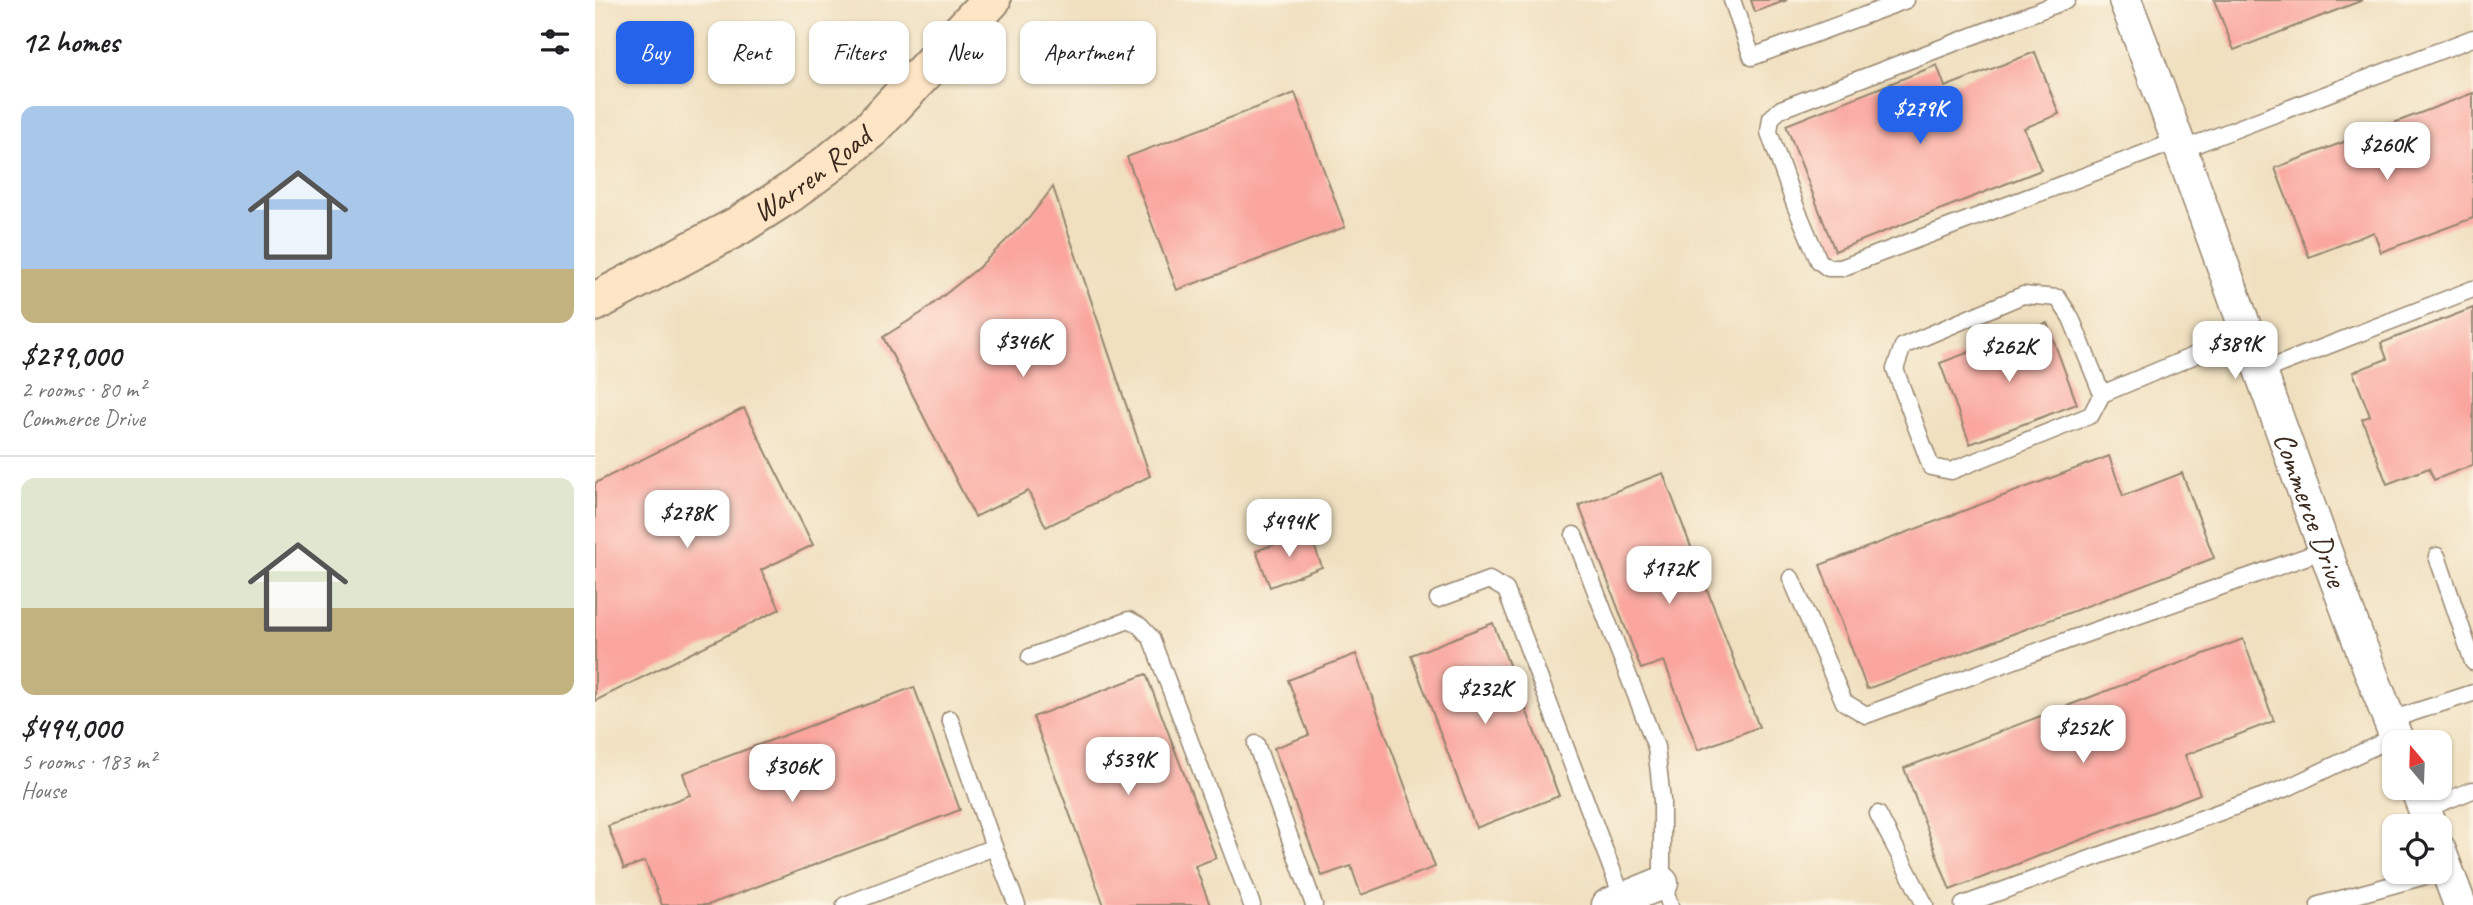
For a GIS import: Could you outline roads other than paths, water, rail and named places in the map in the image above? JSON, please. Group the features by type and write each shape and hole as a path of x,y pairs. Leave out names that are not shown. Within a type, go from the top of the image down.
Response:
{"main road":[{"name":"Warren Road","path":"595,302 738,226 831,162 872,128 991,0"}],"street":[{"name":"Commerce Drive","path":"2125,0 2325,550 2394,730"},
{"path":"2452,882 2461,905"},
{"path":"1615,902 1666,894"}],"lane":[{"path":"1732,0 1752,57 1906,0"},
{"path":"2067,0 1781,109 1771,118 1769,132 1776,154 1819,261 1828,268 1841,268 2473,38"},
{"path":"2260,372 2473,289"},
{"path":"2102,394 2071,318 2058,298 2024,295 1903,345 1895,369 1931,467 1951,471 2091,415 2102,394 2246,334"},
{"path":"1574,535 1656,747 1662,800 1666,894"},
{"path":"1791,578 1844,702 1866,715 2325,550"},
{"path":"2437,556 2473,662"},
{"path":"1438,599 1489,580 1506,590 1615,902"},
{"path":"1030,657 1129,620 1140,626 1151,638 1252,905"},
{"path":"2401,730 2473,693"},
{"path":"950,719 1017,905"},
{"path":"1963,905 2289,788 2382,740"},
{"path":"1256,744 1314,905"},
{"path":"2424,807 2473,790"},
{"path":"1878,814 1925,905"},
{"path":"845,905 994,847"},
{"path":"2319,905 2382,882"}]}
